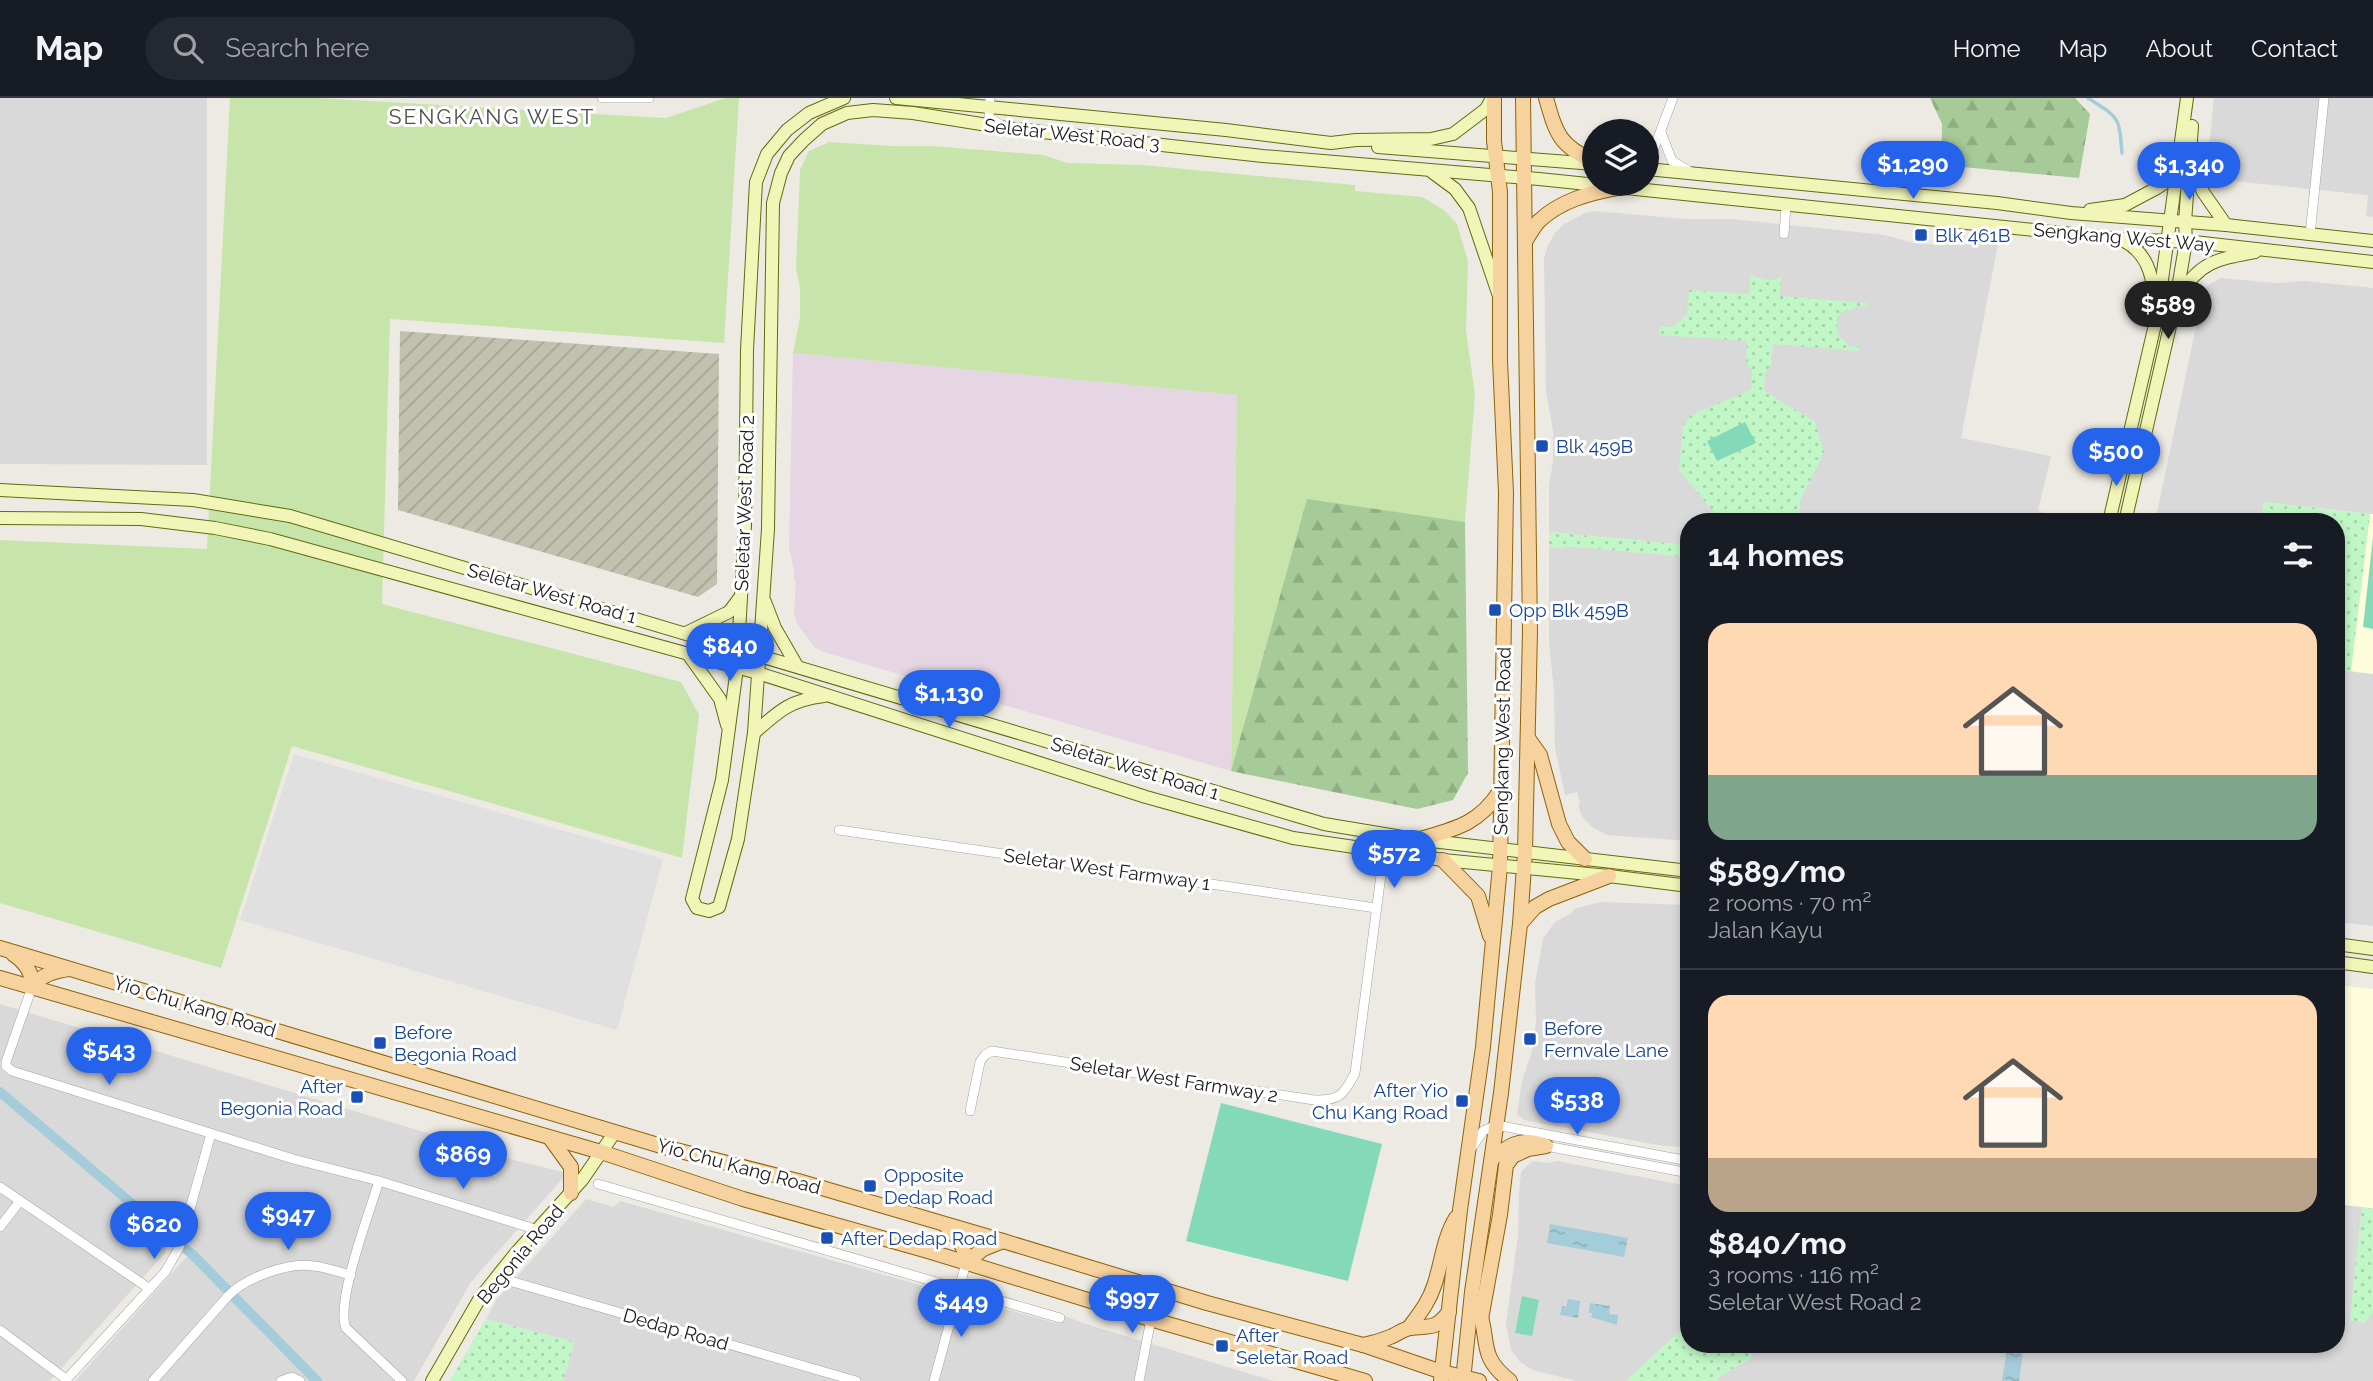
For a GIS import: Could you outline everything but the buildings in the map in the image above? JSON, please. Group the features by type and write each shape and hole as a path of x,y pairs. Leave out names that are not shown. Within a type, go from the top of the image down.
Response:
{"main road":[{"name":"Seletar West Road 2","path":"772,281 768,528 754,733 738,839 719,907 709,911 697,908 692,899 710,834 729,732 737,668 745,526 747,350 754,194 767,154 781,136 801,118 828,103 844,98"},
{"name":"Seletar West Road 3","path":"896,98 1009,103 1331,143 1496,157"},
{"name":"Seletar West Road 3","path":"1331,143 1431,139 1453,134 1486,109 1493,98"},
{"name":"Sengkang West Road","path":"1441,1377 1460,1210 1483,1047 1500,866 1506,493 1499,176 1493,98"},
{"name":"Sengkang West Road","path":"1463,1379 1520,924 1525,852 1530,542 1523,98"},
{"path":"1546,98 1554,125 1563,141 1582,156"},
{"path":"2111,513 2157,316 2187,98"},
{"path":"2127,513 2176,300 2186,241 2185,222 2195,98"},
{"name":"Seletar West Road 3","path":"772,281 773,203 781,173 789,156 822,124 847,113 873,110 914,113 1006,128 1499,176"},
{"path":"1496,157 1582,161"},
{"path":"2190,158 2203,191 2226,225"},
{"name":"Sengkang West Way","path":"1659,170 2373,241"},
{"path":"1430,171 1455,189 1469,208 1500,297"},
{"path":"2071,213 2125,205 2176,175"},
{"name":"Sengkang West Way","path":"1499,176 1582,184"},
{"name":"Sengkang West Way","path":"1659,192 2121,239 2186,241 2373,262"},
{"path":"1525,241 1538,221 1582,194"},
{"path":"2121,239 2139,251 2150,270 2157,316"},
{"path":"2176,300 2191,277 2202,267 2227,258 2265,250"},
{"name":"Seletar West Road 1","path":"0,490 201,500 290,516 1324,824 1420,839 1680,870"},
{"name":"Seletar West Road 1","path":"0,518 141,519 215,528 270,539 758,673 1146,797 1293,838 1443,860 1680,885"},
{"path":"686,633 729,612 741,596"},
{"path":"764,598 775,628 797,666"},
{"path":"688,654 720,699 729,732"},
{"path":"754,733 777,712 802,699 828,696"},
{"path":"1528,738 1540,755 1551,798 1568,842 1585,859"},
{"path":"1420,839 1459,828 1472,821 1491,806 1502,789"},
{"path":"1443,860 1478,896 1493,944"},
{"path":"1520,924 1535,907 1549,899 1609,876"},
{"path":"2345,945 2373,949"},
{"path":"2,949 27,967 33,979 32,987"},
{"name":"Yio Chu Kang Road","path":"2,949 668,1148 798,1181 1207,1303 1363,1345 1441,1377 1479,1381"},
{"path":"2345,963 2373,967"},
{"path":"2345,967 2357,965"},
{"path":"32,987 41,977 57,970 70,969"},
{"name":"Yio Chu Kang Road","path":"0,978 601,1152 743,1199 1365,1381"},
{"name":"Begonia Road","path":"432,1381 480,1297 571,1193 615,1132"},
{"path":"550,1138 571,1167 571,1193"},
{"path":"1492,1159 1506,1147 1520,1141 1546,1146"},
{"path":"1510,1381 1493,1366 1483,1336 1482,1319 1506,1165 1513,1156 1528,1149 1546,1146"},
{"path":"1363,1345 1409,1328 1425,1307 1449,1230 1460,1210"},
{"path":"946,1225 961,1242 966,1263"},
{"path":"966,1263 983,1249 1003,1241"},
{"path":"1472,1292 1482,1319"},
{"path":"1409,1328 1423,1329 1433,1326 1449,1312"}],"street":[{"path":"602,98 649,98"},
{"path":"1659,137 1674,98"},
{"path":"2310,235 2324,98"},
{"path":"990,102 989,118 1006,128"},
{"path":"1661,132 1672,161 1696,174"},
{"path":"1784,234 1786,206"},
{"path":"2124,458 2139,461"},
{"name":"Seletar West Farmway 1","path":"839,831 1376,908"},
{"name":"Seletar West Farmway 2","path":"970,1111 980,1062 992,1051 1314,1100 1327,1101 1339,1097 1355,1073 1384,852"},
{"path":"1383,868 1394,860 1419,857"},
{"path":"32,987 3,1065 12,1071 293,1159 379,1181 538,1230"},
{"path":"1468,1157 1479,1135 1496,1125 1680,1159"},
{"path":"0,1330 66,1380 165,1272 183,1237 211,1134"},
{"path":"1546,1146 1680,1171"},
{"path":"1603,1157 1604,1146"},
{"path":"379,1181 351,1275 343,1317 346,1328 402,1381"},
{"path":"598,1184 1059,1318"},
{"path":"0,1187 150,1289"},
{"path":"0,1227 20,1201"},
{"path":"934,1381 966,1263"},
{"path":"153,1381 231,1292 279,1269 296,1266 313,1266 351,1275"},
{"name":"Dedap Road","path":"496,1277 843,1380 856,1381"},
{"path":"1139,1381 1151,1319"},
{"path":"281,1381 292,1377 300,1381"}],"shaded area":[{"path":"0,98 207,98 207,465 0,464"},
{"path":"2214,98 2373,98 2373,217 2366,216 2368,195 2215,179 2207,168"},
{"path":"1596,211 1684,219 1732,219 1885,235 1913,243 1998,244 1961,438 2051,456 2038,511 2047,513 1680,513 1680,544 1549,532 1553,431 1546,391 1544,258 1555,233 1564,224 1585,213"},
{"path":"2221,278 2275,283 2305,281 2373,288 2373,514 2264,502 2262,513 2157,513 2203,293 2207,286"},
{"path":"400,331 719,354 717,584 698,597 398,510"},
{"path":"793,353 1237,395 1231,771 814,647 798,625 794,614 796,582 789,548"},
{"path":"2370,514 2373,514 2373,674 2351,671"},
{"path":"1549,548 1680,556 1680,840 1607,835 1592,827 1583,818 1578,806 1580,804 1577,792 1565,795 1555,748 1554,690 1549,643"},
{"path":"2345,671 2373,674 2373,926 2345,923"},
{"path":"294,754 663,859 617,1030 240,920"},
{"path":"1601,902 1680,905 1680,1147 1663,1146 1524,1120 1517,1114 1522,1081 1533,1048 1536,1022 1535,983 1543,939 1554,923 1573,912 1573,909"},
{"path":"2345,986 2373,989 2373,1208 2345,1205"},
{"path":"0,1004 457,1142 453,1145 563,1172 564,1177 471,1282 414,1381 75,1381 195,1249 0,1086"},
{"path":"0,1098 168,1239 165,1253 50,1381 0,1381"},
{"path":"1532,1161 1557,1161 1680,1184 1680,1331 1626,1381 1576,1381 1533,1370 1520,1362 1511,1350 1506,1324 1518,1235 1521,1172"},
{"path":"586,1199 614,1207 620,1201 1059,1324 1062,1315 1274,1381 563,1381 574,1342 486,1319 497,1299"},
{"path":"2345,1205 2362,1207 2350,1320 2364,1322 2373,1312 2373,1381 1717,1381 1719,1377 1751,1358 1752,1353 2345,1353"}],"green space":[{"path":"230,98 317,98 666,118 725,98 739,98 724,343 390,319 382,604 681,682 699,715 682,858 292,746 221,968 0,903 0,540 207,549"},
{"path":"1930,98 2075,98 2090,114 2079,178 1941,165 1942,124"},
{"path":"829,142 932,146 1044,155 1067,163 1142,165 1355,185 1355,191 1422,197 1444,210 1457,224 1468,261 1466,330 1475,395 1465,522 1307,500 1231,771 1237,395 793,353 800,317 800,288 796,268 800,170 809,151"},
{"path":"1751,274 1766,280 1781,277 1780,296 1867,303 1867,307 1857,306 1849,312 1847,309 1837,316 1837,333 1848,346 1859,347 1858,351 1773,344 1771,364 1765,374 1764,391 1815,422 1824,452 1800,501 1800,513 1715,513 1679,470 1683,425 1691,415 1751,390 1752,370 1746,362 1747,341 1659,335 1660,326 1673,327 1687,315 1689,290 1749,294"},
{"path":"1745,422 1756,443 1717,461 1707,441"},
{"path":"1307,499 1465,522 1468,773 1453,800 1417,809 1231,771"},
{"path":"2264,502 2370,514 2351,671 2345,671 2345,513 2262,513"},
{"path":"1549,532 1680,544 1680,556 1566,546 1549,548"},
{"path":"2373,537 2373,629 2363,627"},
{"path":"1221,1103 1382,1144 1348,1281 1186,1241"},
{"path":"2362,1207 2373,1209 2373,1312 2364,1323 2350,1320"},
{"path":"1522,1296 1539,1300 1532,1336 1515,1333"},
{"path":"486,1319 574,1342 563,1381 450,1381"},
{"path":"1680,1331 1680,1353 1752,1353 1751,1358 1719,1377 1717,1381 1626,1381"}],"water":[{"path":"1550,1224 1628,1238 1624,1257 1547,1243"},
{"path":"1568,1299 1580,1301 1578,1318 1560,1315 1562,1306 1566,1307"},
{"path":"1590,1303 1610,1306 1609,1314 1618,1315 1617,1325 1591,1317"},
{"path":"2007,1353 2023,1353 2019,1381 2002,1381"}],"waterway":[{"path":"2088,98 2116,119 2122,153"},
{"path":"0,1092 192,1254 317,1381"}],"place":[{"name":"Blk 461B","path":"1921,235"},
{"name":"Blk 459B","path":"1542,446"},
{"name":"Opp Blk 459B","path":"1495,610"},
{"name":"Before Fernvale Lane","path":"1530,1039"},
{"name":"Before Begonia Road","path":"380,1043"},
{"name":"After Begonia Road","path":"357,1097"},
{"name":"After Yio Chu Kang Road","path":"1462,1101"},
{"name":"Opposite Dedap Road","path":"870,1186"},
{"name":"After Dedap Road","path":"827,1238"},
{"name":"After Seletar Road","path":"1222,1346"}],"district":[{"name":"SENGKANG WEST","path":"492,117"}]}
